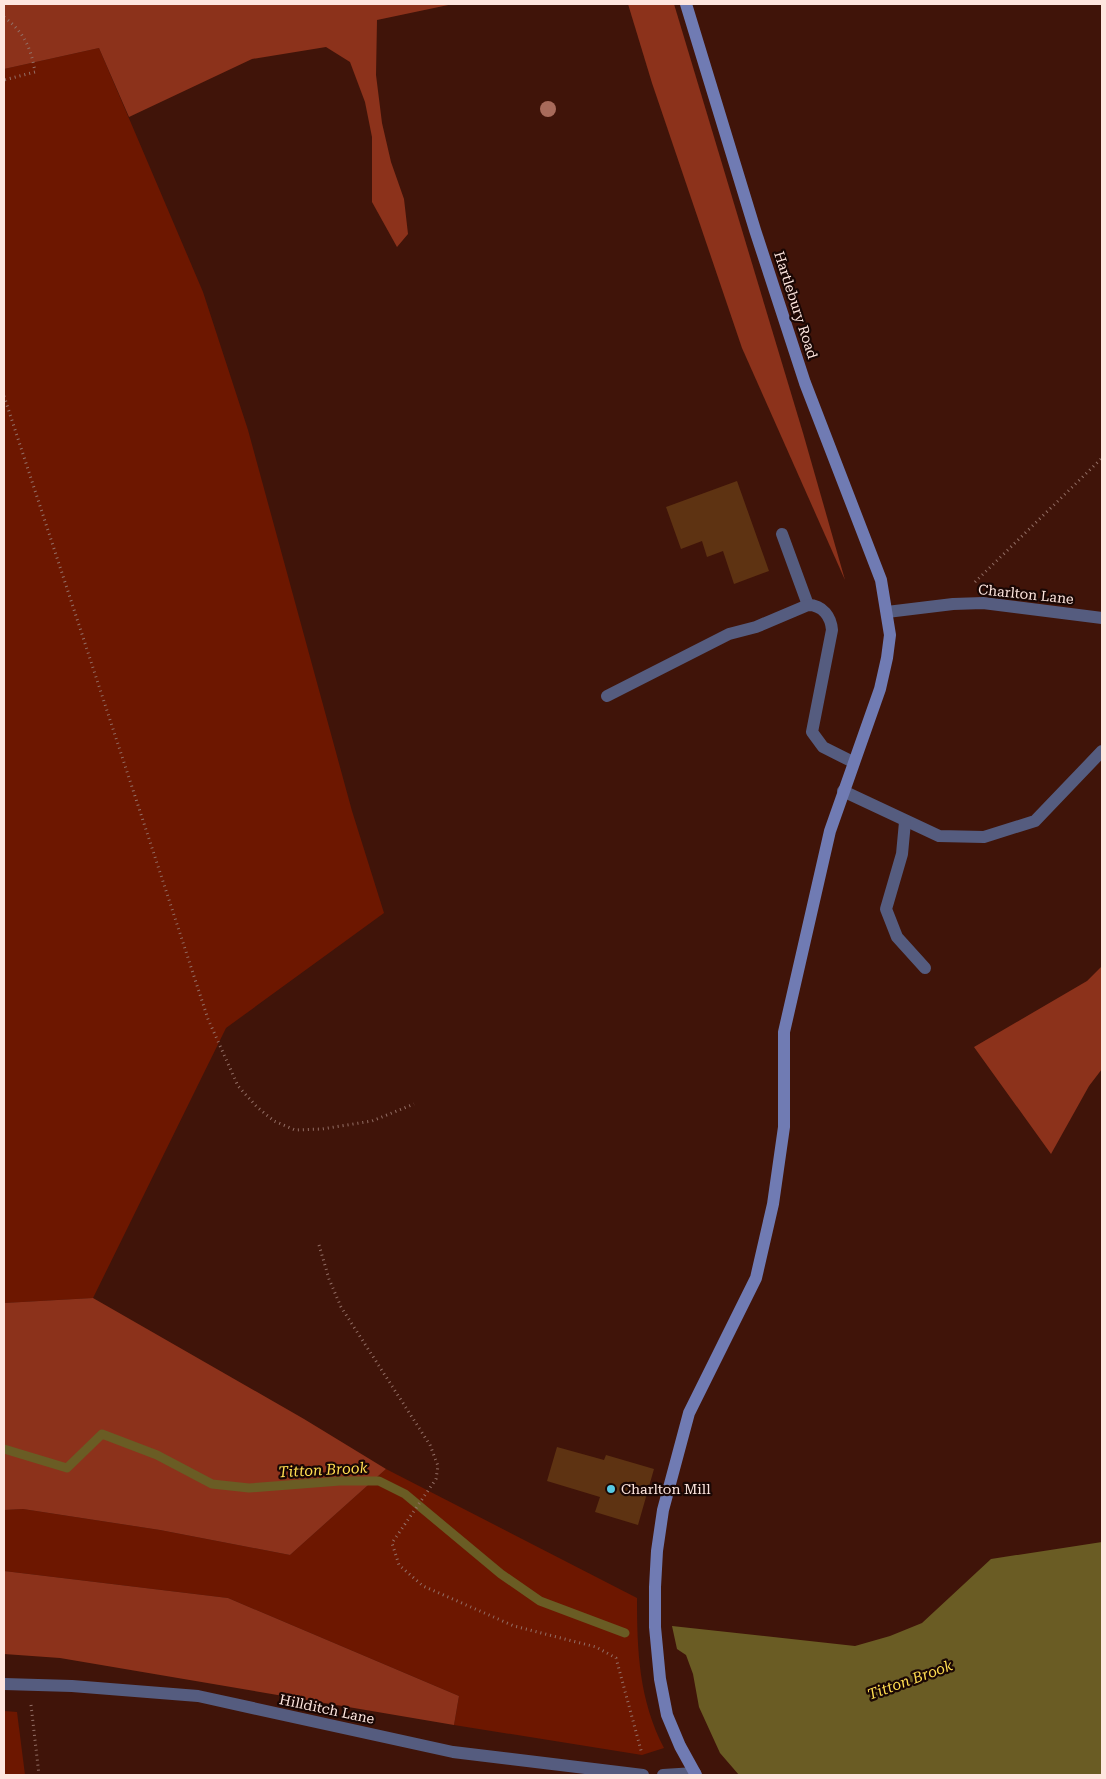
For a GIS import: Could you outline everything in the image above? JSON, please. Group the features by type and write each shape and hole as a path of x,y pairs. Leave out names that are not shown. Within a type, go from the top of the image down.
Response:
{"main road":[{"name":"Hartlebury Road","path":"686,4 755,230 805,383 881,580 890,635 880,689 830,831 784,1032 784,1127 773,1204 756,1278 690,1413 663,1510 657,1551 655,1627 660,1679 667,1715 680,1746 696,1774"}],"street":[{"path":"782,534 808,605"},
{"name":"Charlton Lane","path":"887,612 953,604 982,603 1102,618"},
{"path":"607,696 729,634 756,627 808,605 822,609 832,623 812,732 823,747 853,762"},
{"path":"843,791 905,822 939,836 984,837 1035,821 1102,752"},
{"path":"905,822 902,854 886,909 898,936 925,968"},
{"name":"Hillditch Lane","path":"4,1684 198,1696 452,1752 643,1775"},
{"path":"663,1775 696,1774"}],"path":[{"path":"4,18 16,26 31,49 35,72 4,80"},
{"path":"4,396 208,1019 238,1086 257,1107 274,1121 295,1130 322,1129 372,1121 414,1104"},
{"path":"953,604 1102,458"},
{"path":"319,1245 328,1279 341,1307 430,1445 438,1466 436,1479 392,1543 399,1565 424,1586 514,1626 596,1647 616,1658 645,1762"},
{"path":"29,1685 39,1775"}],"shaded area":[{"path":"4,4 453,4 377,20 376,75 382,123 391,162 404,199 408,234 397,247 372,202 372,137 365,102 350,62 326,47 252,59 129,117 99,48 4,69"},
{"path":"628,4 674,4 803,433 845,580 742,348 652,83"},
{"path":"99,48 203,292 248,430 352,811 384,913 226,1028 93,1298 4,1303 4,69"},
{"path":"1102,966 1102,1069 1089,1086 1051,1154 974,1047 1087,981"},
{"path":"93,1298 304,1419 386,1469 290,1555 160,1530 23,1509 4,1510 4,1303"},
{"path":"386,1469 637,1598 639,1656 644,1693 649,1712 664,1748 642,1755 454,1725 459,1696 228,1598 4,1571 4,1510 23,1509 160,1530 290,1555"},
{"path":"4,1571 228,1598 459,1696 454,1725 60,1658 4,1654"},
{"path":"4,1711 17,1712 25,1775 4,1775"}],"water":[{"path":"1102,1542 1102,1774 739,1775 720,1753 699,1707 693,1674 686,1655 677,1649 672,1626 855,1646 890,1636 922,1623 991,1559"}],"building":[{"path":"737,481 769,571 734,584 723,551 707,557 702,541 681,549 666,507"},
{"name":"Charlton Mill","path":"557,1447 604,1460 606,1455 654,1469 638,1525 595,1512 600,1497 547,1481"}],"waterway":[{"name":"Titton Brook","path":"4,1449 67,1468 102,1434 157,1455 212,1484 249,1488 340,1481 379,1481 405,1494 501,1574 540,1601 625,1633"}],"place":[{"name":"Charlton Mill","path":"611,1489"}]}
